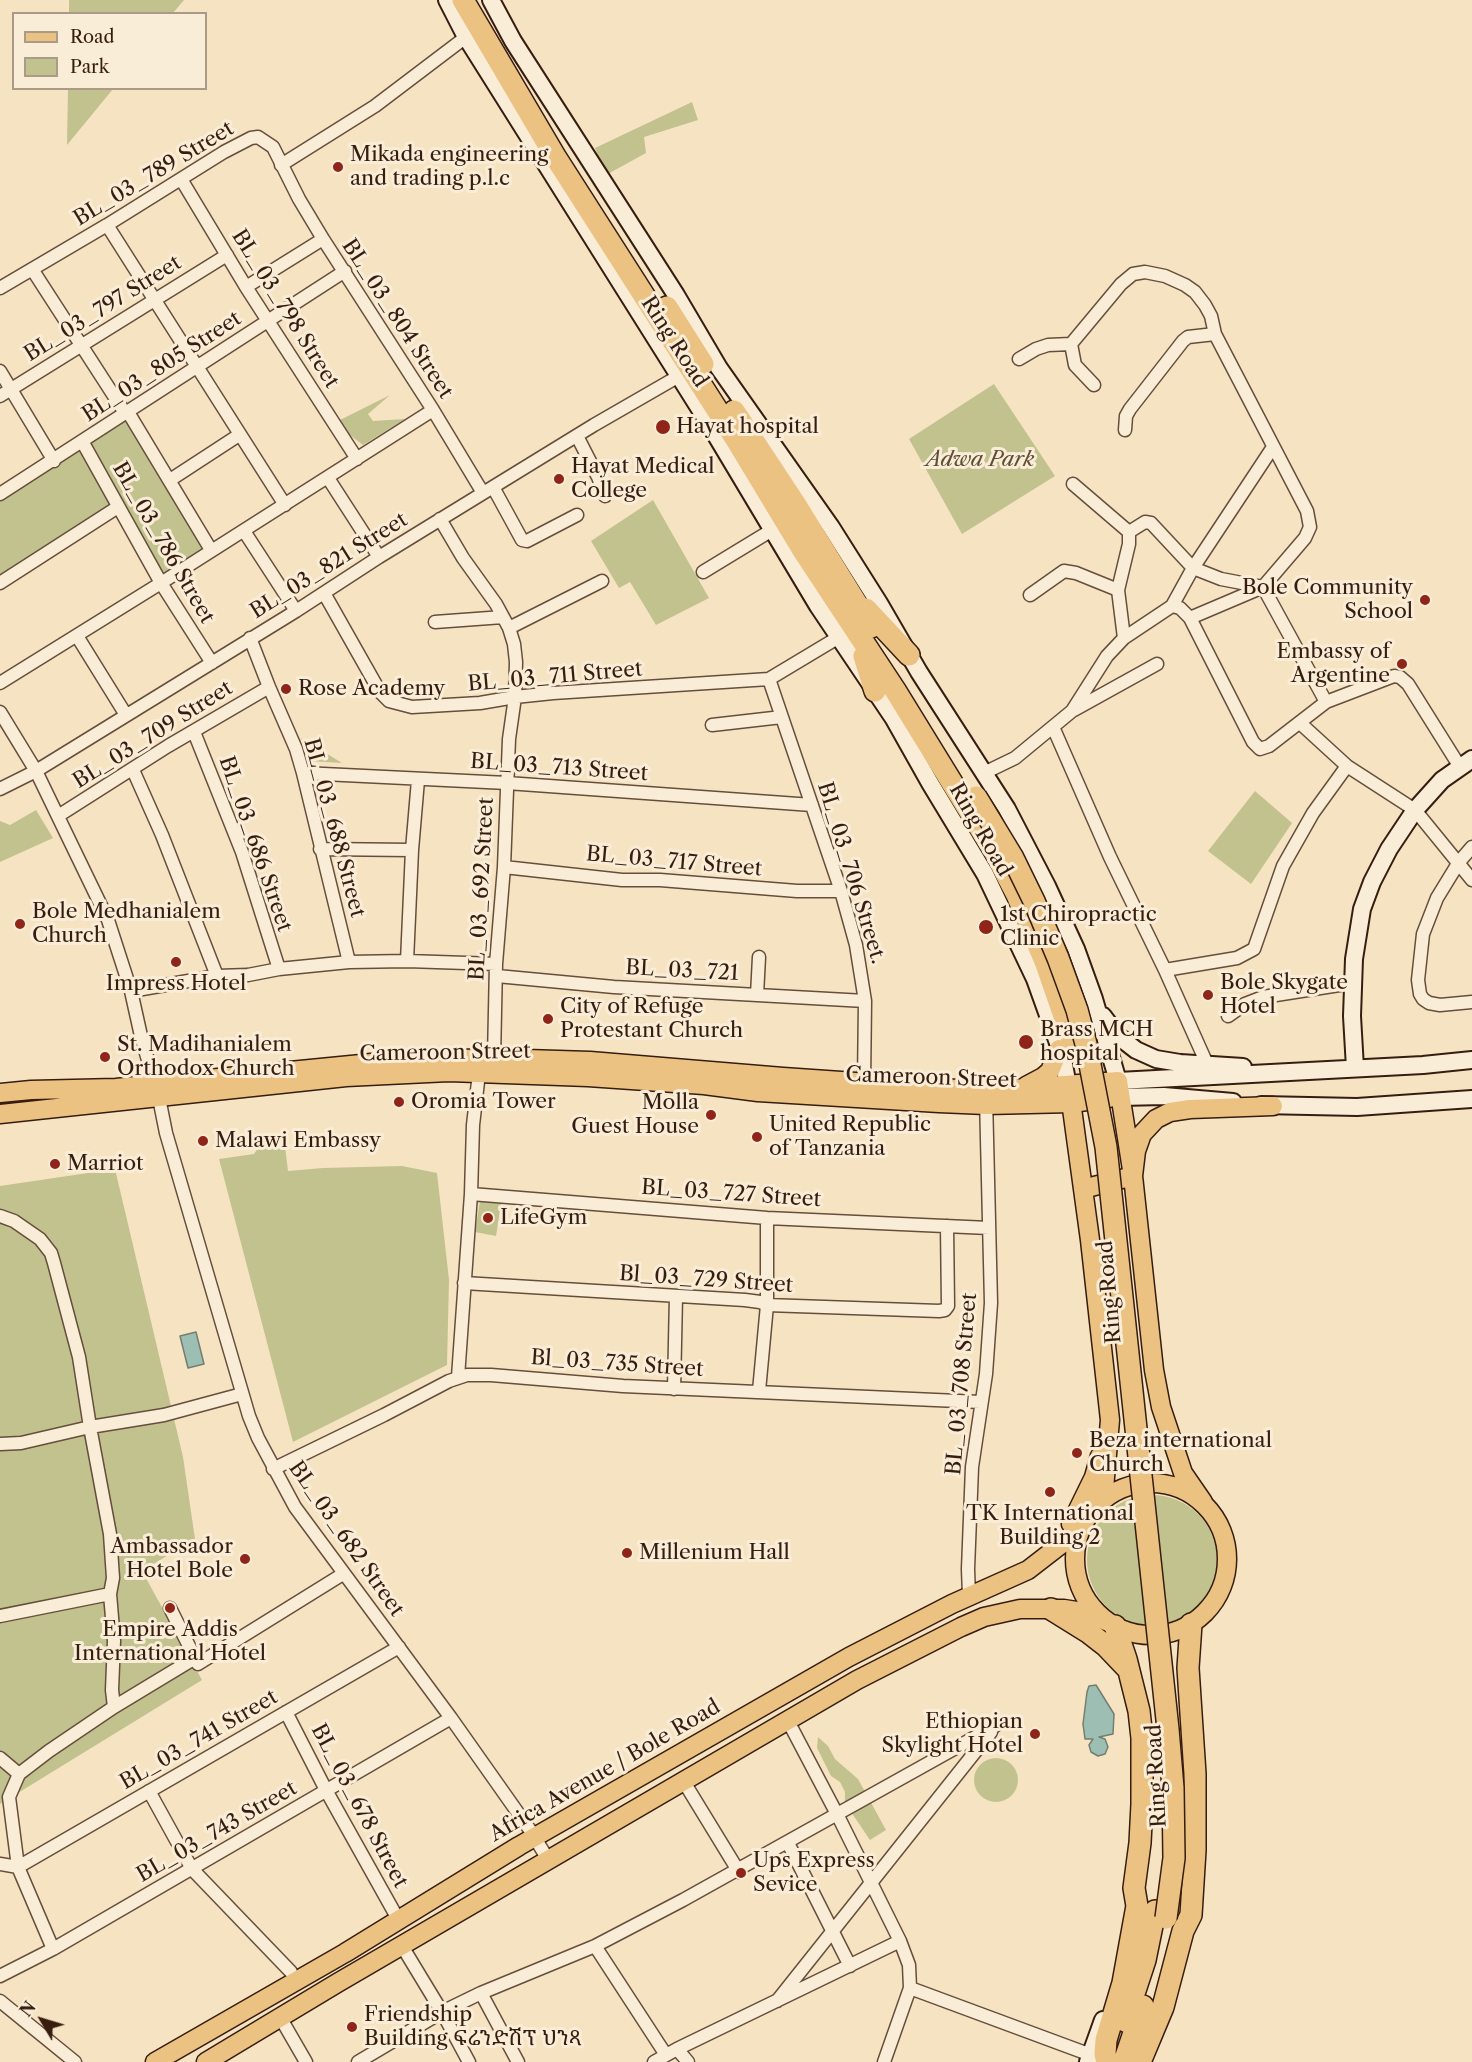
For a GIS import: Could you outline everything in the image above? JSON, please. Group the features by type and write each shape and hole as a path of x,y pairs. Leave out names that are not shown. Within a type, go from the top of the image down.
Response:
{"highway":[{"name":"Ring Road","path":"463,0 556,158 737,441 804,552 848,616 867,666 891,687"},
{"name":"Ring Road","path":"478,0 568,150 851,594 891,687 1013,858 1050,938 1077,1010 1106,1147 1173,1788 1174,1858 1161,1915 1134,1997 1099,2060"},
{"path":"851,594 909,655"},
{"path":"1051,1609 1106,1646 1129,1671"},
{"path":"1099,2060 1105,2054 1123,1983 1134,1924 1137,1899 1134,1888 1140,1843 1142,1738 1139,1711 1129,1671 1111,1624"},
{"path":"1140,2062 1163,2007 1183,1931 1191,1915 1195,1850 1195,1774 1188,1668 1191,1624"},
{"name":"Ring Road","path":"1124,2062 1153,1978 1161,1915"}],"main road":[{"path":"1010,1090 1034,1083 1043,1077 1054,1065 1059,1049"},
{"name":"Cameroon Street","path":"0,1114 392,1061 494,1058 758,1092 986,1098 1070,1094"},
{"name":"Cameroon Street","path":"0,1094 31,1090 116,1088 157,1091 346,1077 589,1069 864,1083 940,1095"},
{"path":"1070,1094 1119,1089"},
{"name":"Ring Road","path":"1119,1089 1133,1176 1154,1370 1161,1407 1183,1473 1203,1502"},
{"name":"Cameroon Street","path":"986,1098 1010,1090 1070,1094"},
{"name":"Ring Road","path":"1070,1094 1110,1419 1103,1500"},
{"path":"1083,1189 1133,1176 1136,1151 1142,1134 1156,1119 1170,1112 1190,1109 1273,1106"},
{"path":"1057,1546 1076,1516 1094,1477 1106,1441 1110,1419"},
{"path":"206,2062 857,1680 984,1617 1020,1609 1083,1612 1111,1624 1133,1633 1154,1635 1173,1632 1191,1624 1209,1609 1222,1588 1227,1564 1225,1539 1215,1517 1203,1502 1188,1491 1153,1482 1127,1487 1103,1500 1090,1513 1081,1529 1075,1549 1076,1570 1081,1589 1092,1607 1111,1624"},
{"name":"Africa Avenue / Bole Road","path":"155,2062 339,1957 534,1837 849,1657 908,1625 1028,1570 1081,1529"}],"street":[{"name":"Ring Road","path":"447,0 466,37 679,376 839,637 891,687 985,874 1035,980 1059,1049 1070,1094"},
{"name":"Ring Road","path":"491,0 513,41 676,295 713,358 831,527 1024,841 1076,949 1094,999 1119,1089"},
{"path":"281,165 375,106 466,37"},
{"name":"BL_03_789 Street","path":"0,288 224,152 251,138 258,137 273,147 281,165"},
{"name":"BL_03_804 Street","path":"281,165 323,239 433,410 522,540 527,540 578,515"},
{"name":"BL_03_798 Street","path":"182,179 246,287 357,459"},
{"path":"107,225 285,505"},
{"path":"246,287 323,239"},
{"name":"BL_03_797 Street","path":"5,392 227,255"},
{"path":"32,269 127,412 211,550"},
{"name":"BL_03_805 Street","path":"0,494 345,271"},
{"path":"1019,359 1036,349 1071,344 1121,284 1133,274 1145,272 1165,276 1185,285 1195,292 1211,316 1215,334 1307,511 1310,526 1305,538 1263,587 1190,618"},
{"path":"1125,430 1126,416 1130,409 1183,341 1188,337 1215,334"},
{"path":"1071,344 1075,365 1094,385"},
{"path":"0,371 5,392 54,461"},
{"name":"BL_03_821 Street","path":"0,789 36,771 296,611 440,519 679,376"},
{"path":"0,683 433,410"},
{"path":"170,480 239,435"},
{"path":"577,436 605,496"},
{"name":"BL_03_786 Street","path":"82,441 161,583 212,663"},
{"path":"1072,711 1107,656 1124,638 1172,606 1193,568 1273,447"},
{"path":"328,478 379,557"},
{"path":"1073,484 1130,532"},
{"path":"0,584 118,507"},
{"name":"BL_03_692 Street","path":"440,519 506,622 514,644 516,662 515,697 509,739 494,1058"},
{"path":"1130,532 1145,522 1151,523 1193,568 1221,579 1263,587"},
{"path":"704,572 772,530"},
{"path":"244,531 296,611"},
{"path":"1124,638 1118,590 1130,532"},
{"path":"1030,595 1064,571 1076,573 1118,590"},
{"path":"435,622 506,622 602,581"},
{"path":"1263,587 1326,702"},
{"name":"BL_03_711 Street","path":"324,593 373,683 388,700 412,707 480,703 515,697 769,679 839,637"},
{"path":"1172,606 1180,608 1190,618 1253,742 1260,749 1269,746 1326,702 1394,676 1400,677 1408,684 1466,763 1442,780 1415,810 1389,849 1372,882 1362,909 1352,983 1355,1068"},
{"path":"77,636 126,715"},
{"name":"BL_03_688 Street","path":"250,638 296,749 349,962"},
{"path":"984,773 1015,758 1072,711 1157,664"},
{"name":"BL_03_706 Street.","path":"769,679 841,891 856,945 865,1001 864,1083"},
{"name":"BL_03_709 Street","path":"58,816 168,746 269,687"},
{"name":"BL_03_682 Street","path":"0,712 36,771 108,920 131,991 166,1133 242,1394 258,1438 295,1507 451,1718 549,1861"},
{"path":"712,725 782,717"},
{"path":"1300,723 1347,766 1415,810 1472,880"},
{"path":"1053,727 1110,857 1165,970 1207,1065"},
{"name":"BL_03_686 Street","path":"194,732 242,852 279,969"},
{"path":"1165,970 1238,958 1254,949 1283,866 1313,813 1347,766"},
{"path":"133,770 162,835 217,976"},
{"name":"BL_03_713 Street","path":"303,773 507,783 812,805"},
{"path":"407,961 418,780"},
{"path":"1472,847 1459,862 1437,898 1423,934 1418,980 1420,994 1429,1003 1440,1005 1472,1002"},
{"path":"320,849 412,850"},
{"name":"BL_03_717 Street","path":"504,867 622,880 660,880 777,890 841,891"},
{"path":"757,995 759,957"},
{"name":"BL_03_721","path":"131,991 217,976 248,975 279,969 349,962 407,961 497,970 614,987 865,1001"},
{"path":"1228,1016 1245,1004 1263,997 1352,983"},
{"path":"1094,999 1106,1021 1118,1036 1136,1050 1156,1059 1180,1063 1246,1067 1274,1074"},
{"path":"1119,1089 1274,1074 1472,1060"},
{"path":"459,1377 471,1194 473,1125 479,1073"},
{"path":"1119,1089 1273,1106 1357,1107 1472,1099"},
{"name":"BL_03_708 Street","path":"969,1596 968,1553 972,1467 986,1374 991,1303 986,1098"},
{"name":"BL_03_727 Street","path":"471,1194 767,1218 989,1228"},
{"path":"0,1216 14,1221 40,1239 51,1253 80,1357 90,1428 110,1534 113,1578 110,1594 114,1641 112,1690 114,1707"},
{"path":"759,1391 767,1305 767,1218"},
{"name":"Bl_03_729 Street","path":"464,1283 751,1301 767,1305 945,1310 948,1306 947,1226"},
{"path":"674,1389 676,1296"},
{"name":"Bl_03_735 Street","path":"273,1469 467,1375 674,1389 980,1402"},
{"path":"0,1444 21,1443 164,1415 242,1394"},
{"path":"170,1608 198,1664 343,1574"},
{"path":"0,1616 110,1594"},
{"name":"BL_03_741 Street","path":"18,1868 399,1647"},
{"path":"53,1949 18,1868 9,1797 19,1774 114,1707 195,1658"},
{"name":"BL_03_678 Street","path":"286,1712 327,1792 398,1919"},
{"name":"BL_03_743 Street","path":"0,1977 327,1792 451,1718"},
{"path":"788,1721 900,1941 909,1965 910,1988 884,2062"},
{"path":"739,1872 995,1726"},
{"path":"358,2062 442,2012 481,1993 595,1946 683,1900 995,1726"},
{"path":"777,2001 995,1726"},
{"path":"0,1758 19,1774"},
{"path":"684,1782 739,1872"},
{"path":"149,1791 192,1869 291,1972"},
{"path":"739,1872 839,1818"},
{"path":"789,1845 850,1966"},
{"path":"0,1864 18,1868"},
{"path":"1150,2062 1176,1996 1187,1949 1191,1915"},
{"path":"654,2062 900,1941"},
{"path":"402,1946 469,2062"},
{"path":"595,1946 672,2052 688,2062"},
{"path":"910,1988 1099,2060"},
{"path":"481,1993 518,2062"},
{"path":"0,2001 75,2062"},
{"path":"280,2017 306,2062"}],"green space":[{"path":"69,0 184,0 174,12 69,12"},
{"path":"68,90 112,90 67,145"},
{"path":"692,102 698,120 644,137 646,153 606,175 595,148"},
{"name":"Adwa Park","path":"994,384 1055,476 962,534 909,439"},
{"path":"390,395 368,414 373,421 405,419 363,445 334,423"},
{"path":"127,410 214,548 167,581 120,504 0,582 0,491"},
{"path":"653,500 709,598 656,625 630,582 619,588 591,541"},
{"path":"301,738 342,763 310,761"},
{"path":"1255,791 1292,823 1251,884 1208,851"},
{"path":"36,810 53,838 0,862 0,821 10,825"},
{"path":"285,1146 288,1171 402,1166 437,1173 449,1280 447,1365 293,1442 219,1159 254,1154 258,1148"},
{"path":"115,1169 183,1457 195,1539 142,1571 202,1680 0,1804 0,1186"},
{"name":"LifeGym","path":"480,1201 501,1204 496,1236 475,1232"},
{"path":"1152,1495 1177,1500 1198,1514 1212,1535 1217,1560 1212,1585 1198,1606 1177,1620 1152,1625 1127,1620 1106,1606 1092,1585 1087,1560 1092,1535 1106,1514 1127,1500"},
{"path":"818,1737 828,1746 835,1759 858,1779 886,1830 870,1840 845,1803 845,1792 840,1782 831,1776 817,1748"},
{"path":"996,1758 1011,1765 1018,1780 1011,1795 996,1802 981,1795 974,1780 981,1765"}],"water":[{"path":"196,1332 204,1364 188,1368 180,1336"},
{"path":"1096,1685 1114,1714 1113,1734 1099,1737 1105,1739 1108,1747 1105,1754 1098,1756 1091,1752 1089,1745 1093,1739 1085,1739 1083,1724 1089,1686"}],"place":[{"name":"Mikada engineering and trading p.l.c","path":"338,167"},
{"name":"Hayat hospital","path":"663,427"},
{"name":"Hayat Medical College","path":"559,479"},
{"name":"Bole Community School","path":"1425,600"},
{"name":"Embassy of Argentine","path":"1402,664"},
{"name":"Rose Academy","path":"286,689"},
{"name":"Bole Medhanialem Church","path":"20,924"},
{"name":"1st Chiropractic Clinic","path":"986,927"},
{"name":"Impress Hotel","path":"176,962"},
{"name":"Bole Skygate Hotel","path":"1208,995"},
{"name":"City of Refuge Protestant Church","path":"548,1019"},
{"name":"Brass MCH hospital","path":"1026,1042"},
{"name":"St. Madihanialem Orthodox Church","path":"105,1057"},
{"name":"Oromia Tower","path":"399,1102"},
{"name":"Molla Guest House","path":"711,1115"},
{"name":"United Republic of Tanzania","path":"757,1137"},
{"name":"Malawi Embassy","path":"203,1141"},
{"name":"Marriot","path":"55,1164"},
{"name":"LifeGym","path":"488,1218"},
{"name":"Beza international Church","path":"1077,1453"},
{"name":"TK International Building 2","path":"1050,1492"},
{"name":"Millenium Hall","path":"627,1553"},
{"name":"Ambassador Hotel Bole","path":"245,1559"},
{"name":"Empire Addis International Hotel","path":"170,1608"},
{"name":"Ethiopian Skylight Hotel","path":"1035,1734"},
{"name":"Ups Express Sevice","path":"741,1873"},
{"name":"Friendship Building ፍሬንድሽፕ ህንጻ","path":"352,2027"}]}
